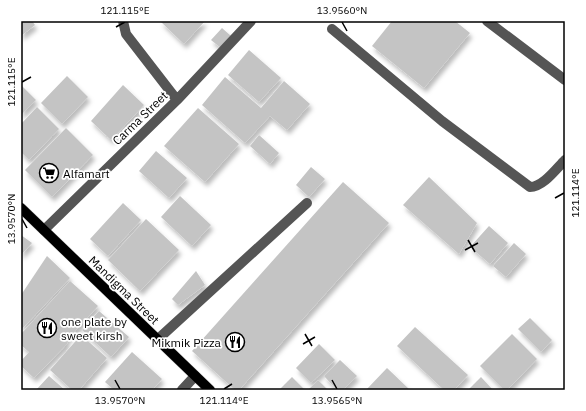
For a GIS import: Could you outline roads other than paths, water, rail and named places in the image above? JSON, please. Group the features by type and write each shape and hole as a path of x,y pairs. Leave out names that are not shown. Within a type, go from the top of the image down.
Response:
{"main road":[{"name":"Mandigma Street","path":"21,208 210,390"}],"street":[{"path":"123,21 126,34 177,100"},
{"name":"Carma Street","path":"44,230 177,100 251,21"},
{"path":"487,21 565,80"},
{"path":"332,29 442,121 530,187 541,184 565,160"},
{"path":"157,340 307,203"},
{"path":"182,390 195,376"}],"place":[{"name":"Alfamart","path":"49,173"},
{"name":"one plate by sweet kirsh","path":"47,328"},
{"name":"Mikmik Pizza","path":"235,342"}]}
